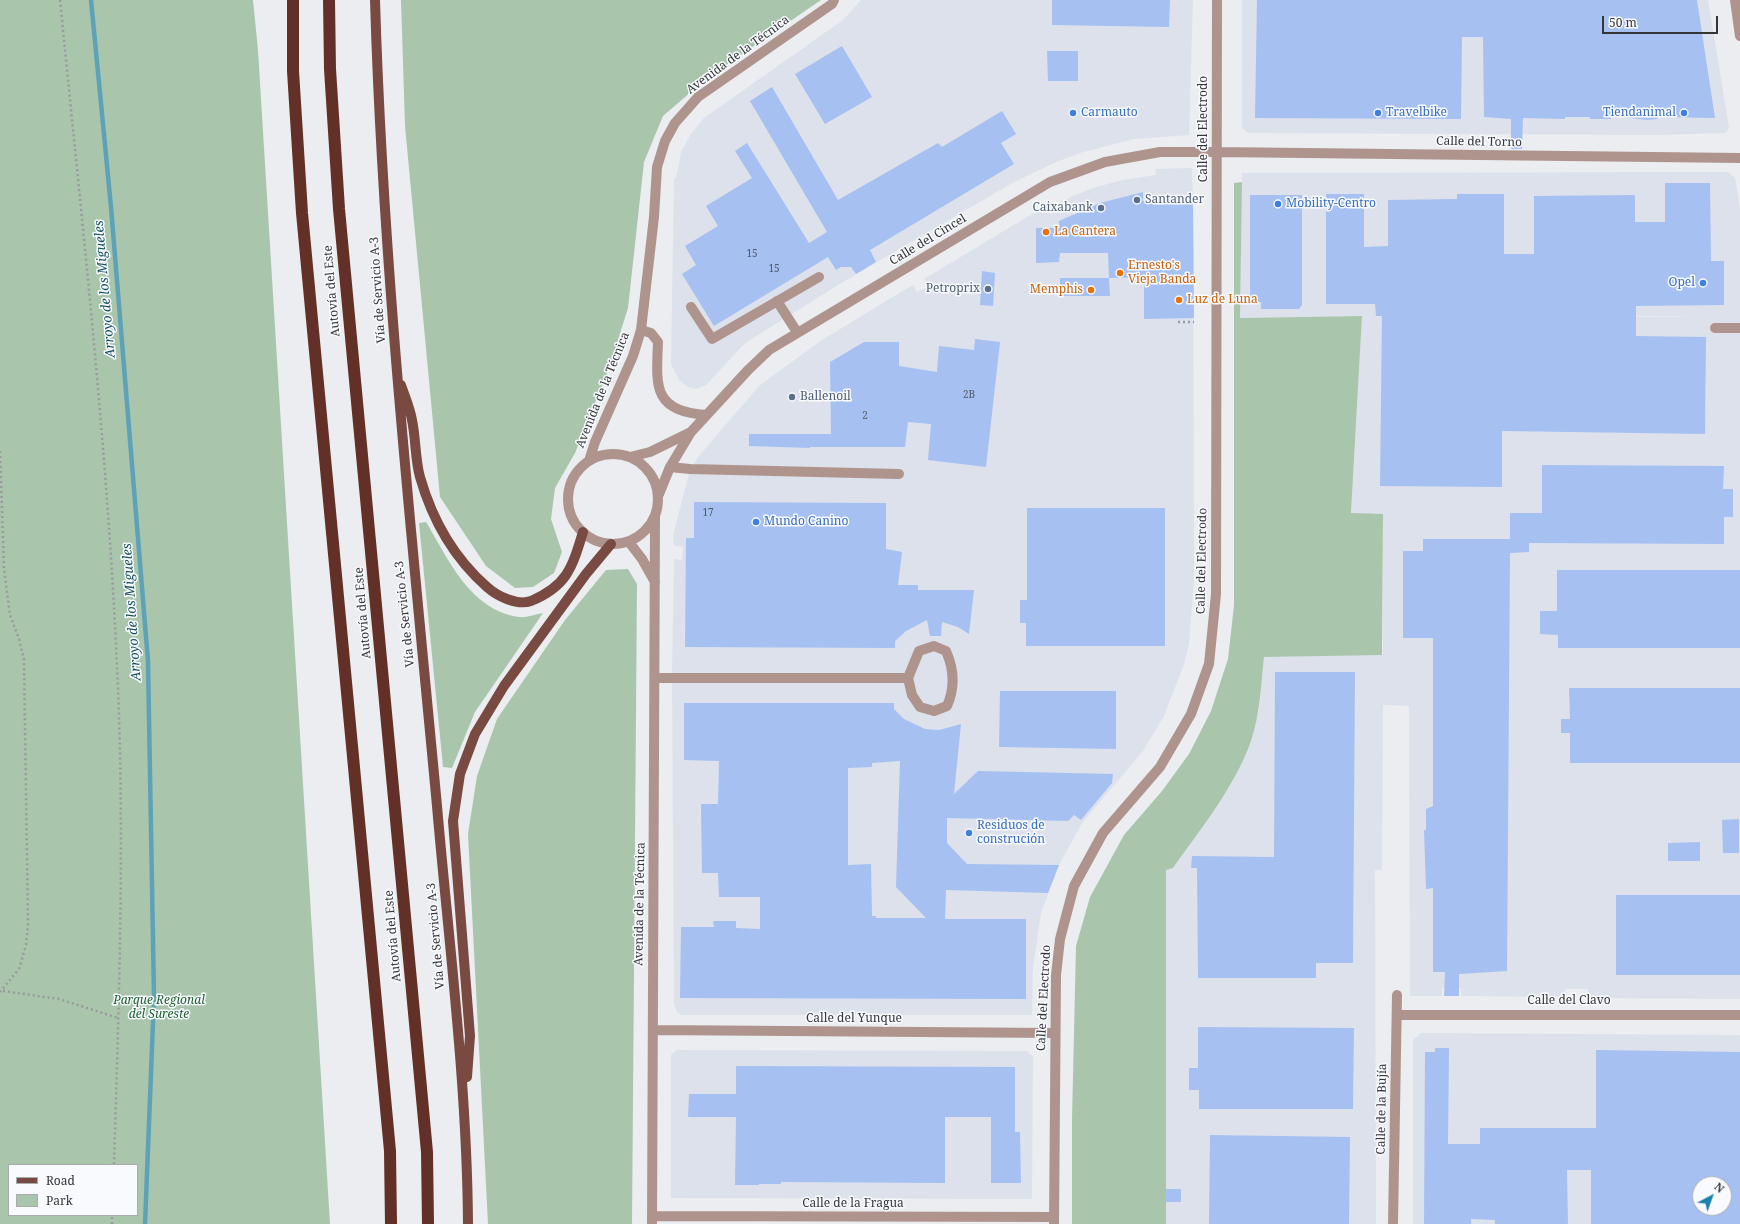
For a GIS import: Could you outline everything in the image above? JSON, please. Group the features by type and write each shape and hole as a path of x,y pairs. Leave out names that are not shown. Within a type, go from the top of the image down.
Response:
{"highway":[{"name":"Autovía del Este","path":"293,0 292,71 302,213 390,1152 391,1224"},
{"name":"Autovía del Este","path":"329,0 330,69 339,209 427,1152 428,1224"}],"main road":[{"name":"Vía de Servicio A-3","path":"375,0 382,163 397,372 410,536 464,1107 468,1224"},
{"path":"397,372 412,420 420,476 434,517 452,548 473,575 497,596 525,603 548,594 561,583 574,561 583,532"},
{"path":"464,1107 470,1036 453,821 460,774 475,734 504,686 586,574 611,544"}],"street":[{"name":"Avenida de la Técnica","path":"589,461 595,442 633,356 641,330 654,217 657,167 668,135 675,123 698,97 832,4 834,0"},
{"name":"Calle del Electrodo","path":"1054,1220 1056,975 1060,939 1074,886 1103,833 1160,767 1191,714 1209,664 1216,594 1217,0"},
{"path":"1735,0 1740,36"},
{"name":"Calle del Cincel","path":"691,432 770,350 797,332 1050,182 1105,162 1160,152 1217,152"},
{"name":"Calle del Torno","path":"1217,152 1740,158"},
{"path":"691,307 712,339 818,277"},
{"path":"777,301 797,332"},
{"path":"1715,328 1740,328"},
{"name":"Avenida de la Técnica","path":"641,330 651,334 658,342 658,384 662,396 670,406 686,413 707,415"},
{"path":"630,457 650,452 691,432"},
{"path":"659,494 670,467 691,432"},
{"path":"616,454 630,457 641,463 650,472 656,482 659,494 659,506 655,517 649,527 640,536 629,542 611,544 596,541 583,532 572,515 568,495 571,482 578,470 589,461 602,455 616,454"},
{"path":"670,467 690,470 899,474"},
{"name":"Avenida de la Técnica","path":"652,1220 656,678 655,517"},
{"name":"Avenida de la Técnica","path":"629,542 642,559 656,584"},
{"path":"934,646 946,651 952,665 952,694 947,706 934,711 920,707 912,695 908,678 919,651 934,646"},
{"path":"656,678 908,678"},
{"name":"Calle de la Bujía","path":"1393,1224 1398,1015 1397,995"},
{"name":"Calle del Clavo","path":"1398,1015 1740,1015"},
{"name":"Calle del Yunque","path":"653,1030 1055,1033"},
{"name":"Calle de la Fragua","path":"652,1220 1054,1220"}],"path":[{"path":"60,0 105,467 117,668 122,892 114,1164"},
{"path":"1178,322 1194,322"},
{"path":"0,451 4,569 10,615 19,639 24,660 28,924 26,945 19,969 1,991"},
{"path":"1,991 59,999 118,1018"}],"shaded area":[{"path":"861,0 1193,0 1189,135 1134,139 1083,152 1056,162 1014,182 843,282 745,343 706,385 696,389 686,386 679,380 671,364 674,178 676,178 681,152 691,134 704,118 843,20"},
{"path":"1242,0 1708,0 1729,128 1725,133 1658,135 1248,133 1242,128"},
{"path":"1192,168 1194,579 1189,644 1184,664 1164,716 1143,751 1082,823 1059,865 1041,913 1033,968 1032,1015 682,1015 677,1012 674,1004 672,672 674,559 682,560 683,547 674,546 673,535 690,470 698,457 759,386 819,342 896,295 913,285 917,292 928,287 924,279 1027,217 1066,199 1093,188 1122,180 1156,175 1155,169"},
{"path":"1728,172 1735,178 1740,209 1740,999 1588,998 1588,989 1565,989 1564,997 1461,996 1461,988 1442,988 1442,996 1410,996 1409,706 1383,705 1382,870 1375,870 1376,1224 1166,1224 1166,869 1173,868 1232,783 1251,741 1259,708 1264,657 1383,654 1383,515 1351,514 1362,316 1240,318 1242,173","holes":["1586,315 1710,317 1396,316"]},
{"path":"1421,1033 1740,1035 1740,1224 1413,1224 1413,1040"},
{"path":"677,1050 1027,1051 1033,1057 1032,1199 671,1198 671,1055"}],"green space":[{"name":"Parque Regional del Sureste","path":"0,0 253,0 258,50 330,1224 0,1224"},
{"path":"401,0 821,0 706,79 663,116 644,162 628,308 608,371 575,453 555,488 551,519 562,552 554,573 533,587 515,588 486,566 440,497 405,126"},
{"path":"1242,182 1240,318 1362,316 1351,513 1383,514 1382,655 1264,657 1260,699 1254,731 1244,758 1236,775 1206,822 1173,868 1166,870 1166,1224 1072,1224 1072,1119 1076,946 1090,897 1124,835 1162,791 1189,754 1211,711 1228,659 1234,605 1234,183"},
{"path":"426,522 443,552 463,581 474,594 487,605 502,612 519,617 543,613 475,712 452,768 443,767 419,523"},
{"path":"628,569 637,584 632,1224 488,1224 468,834 477,776 497,719 565,620 606,570"}],"building":[{"path":"1052,0 1170,0 1169,27 1052,25"},
{"path":"1257,0 1697,0 1715,118 1658,117 1657,119 1647,120 1624,117 1611,117 1611,119 1590,119 1590,117 1565,117 1565,119 1523,118 1522,149 1511,149 1511,119 1484,117 1483,37 1462,37 1461,119 1255,118"},
{"path":"842,46 872,97 825,124 795,74"},
{"path":"1047,51 1078,51 1078,81 1048,81"},
{"path":"772,87 838,200 938,143 942,147 1002,111 1016,134 1001,143 1014,164 870,250 876,262 856,274 851,267 841,267 836,270 828,257 714,326 682,274 696,265 685,246 718,226 706,206 752,178 735,151 747,143 809,243 827,232 750,101"},
{"path":"1665,183 1710,183 1711,261 1724,261 1724,305 1636,306 1636,336 1706,337 1705,434 1502,431 1502,487 1380,486 1382,316 1376,316 1375,304 1326,304 1326,194 1364,194 1364,247 1388,246 1388,200 1457,199 1457,194 1504,194 1504,254 1534,254 1534,196 1635,195 1635,222 1665,222"},
{"path":"1143,192 1143,201 1193,200 1194,318 1144,319 1144,277 1109,278 1108,253 1060,253 1059,262 1036,263 1036,228 1059,228 1059,221 1100,203"},
{"path":"1250,195 1302,195 1302,305 1299,309 1261,309 1261,302 1250,302"},
{"name":"Petroprix","path":"982,271 995,273 993,306 980,305"},
{"path":"1060,278 1109,278 1110,296 1060,296"},
{"path":"975,339 1000,342 986,467 928,460 931,424 908,422 905,447 810,448 749,446 749,434 831,434 830,362 864,342 899,342 899,366 937,372 939,346 974,350"},
{"path":"1542,465 1724,466 1723,489 1733,489 1733,517 1724,517 1724,544 1529,543 1529,552 1510,553 1507,971 1459,974 1459,996 1444,996 1445,972 1433,972 1433,888 1426,889 1424,830 1426,830 1426,809 1433,806 1433,638 1403,638 1403,551 1423,551 1423,539 1510,539 1510,513 1542,513"},
{"path":"694,502 886,503 886,549 902,552 898,585 918,585 918,590 974,590 969,634 958,627 942,622 941,636 930,636 927,620 906,631 895,641 895,648 685,647 686,538 694,538"},
{"path":"1027,508 1165,508 1165,646 1026,646 1026,623 1020,623 1020,600 1027,600"},
{"path":"1557,570 1740,570 1740,648 1558,648 1558,635 1540,634 1540,611 1557,611"},
{"path":"1275,672 1355,672 1353,963 1316,963 1316,978 1198,978 1197,868 1191,868 1192,856 1274,857"},
{"path":"1569,688 1740,688 1740,763 1570,763 1570,733 1561,733 1561,719 1570,719"},
{"path":"1000,691 1116,691 1116,749 999,747"},
{"path":"684,703 894,703 894,709 904,719 925,729 939,730 961,724 954,794 978,771 1113,774 1112,783 1081,820 1074,815 1068,821 947,818 947,843 967,864 1059,865 1048,893 946,890 945,919 1026,919 1026,999 680,998 681,927 714,927 713,921 736,921 736,928 760,929 760,897 719,897 718,873 702,873 701,804 718,804 719,761 684,760","holes":["900,761 896,887 926,918 876,918 876,916 872,916 871,864 848,865 848,768 872,767 872,763"]},
{"path":"1739,819 1739,853 1723,853 1722,820"},
{"path":"1700,842 1700,861 1668,861 1668,843"},
{"path":"1616,895 1740,895 1740,975 1616,975"},
{"path":"1198,1027 1354,1028 1353,1109 1199,1109 1199,1090 1189,1090 1189,1068 1198,1068"},
{"path":"1435,1048 1449,1048 1448,1144 1480,1144 1480,1128 1596,1128 1596,1050 1740,1052 1740,1224 1591,1224 1591,1170 1567,1170 1568,1224 1495,1224 1495,1220 1471,1219 1471,1224 1424,1224 1425,1052 1435,1052"},
{"path":"736,1066 1015,1067 1015,1132 1020,1132 1021,1183 991,1183 991,1117 945,1117 945,1183 781,1182 781,1184 735,1185 736,1117 688,1117 689,1094 736,1094"},
{"path":"1210,1135 1350,1137 1349,1224 1209,1224"},
{"path":"1166,1189 1181,1189 1181,1202 1166,1202"}],"waterway":[{"name":"Arroyo de los Migueles","path":"91,0 111,207 148,661 154,997 145,1224"}],"place":[{"name":"Carmauto","path":"1073,113"},
{"name":"Travelbike","path":"1378,113"},
{"name":"Tiendanimal","path":"1684,113"},
{"name":"Santander","path":"1137,200"},
{"name":"Mobility-Centro","path":"1278,204"},
{"name":"Caixabank","path":"1101,208"},
{"name":"La Cantera","path":"1046,232"},
{"name":"Ernesto's Vieja Banda","path":"1120,273"},
{"name":"Opel","path":"1703,283"},
{"name":"Petroprix","path":"988,289"},
{"name":"Memphis","path":"1091,290"},
{"name":"Luz de Luna","path":"1179,300"},
{"name":"Ballenoil","path":"792,397"},
{"name":"Mundo Canino","path":"756,522"},
{"name":"Residuos de construción","path":"969,833"}]}
